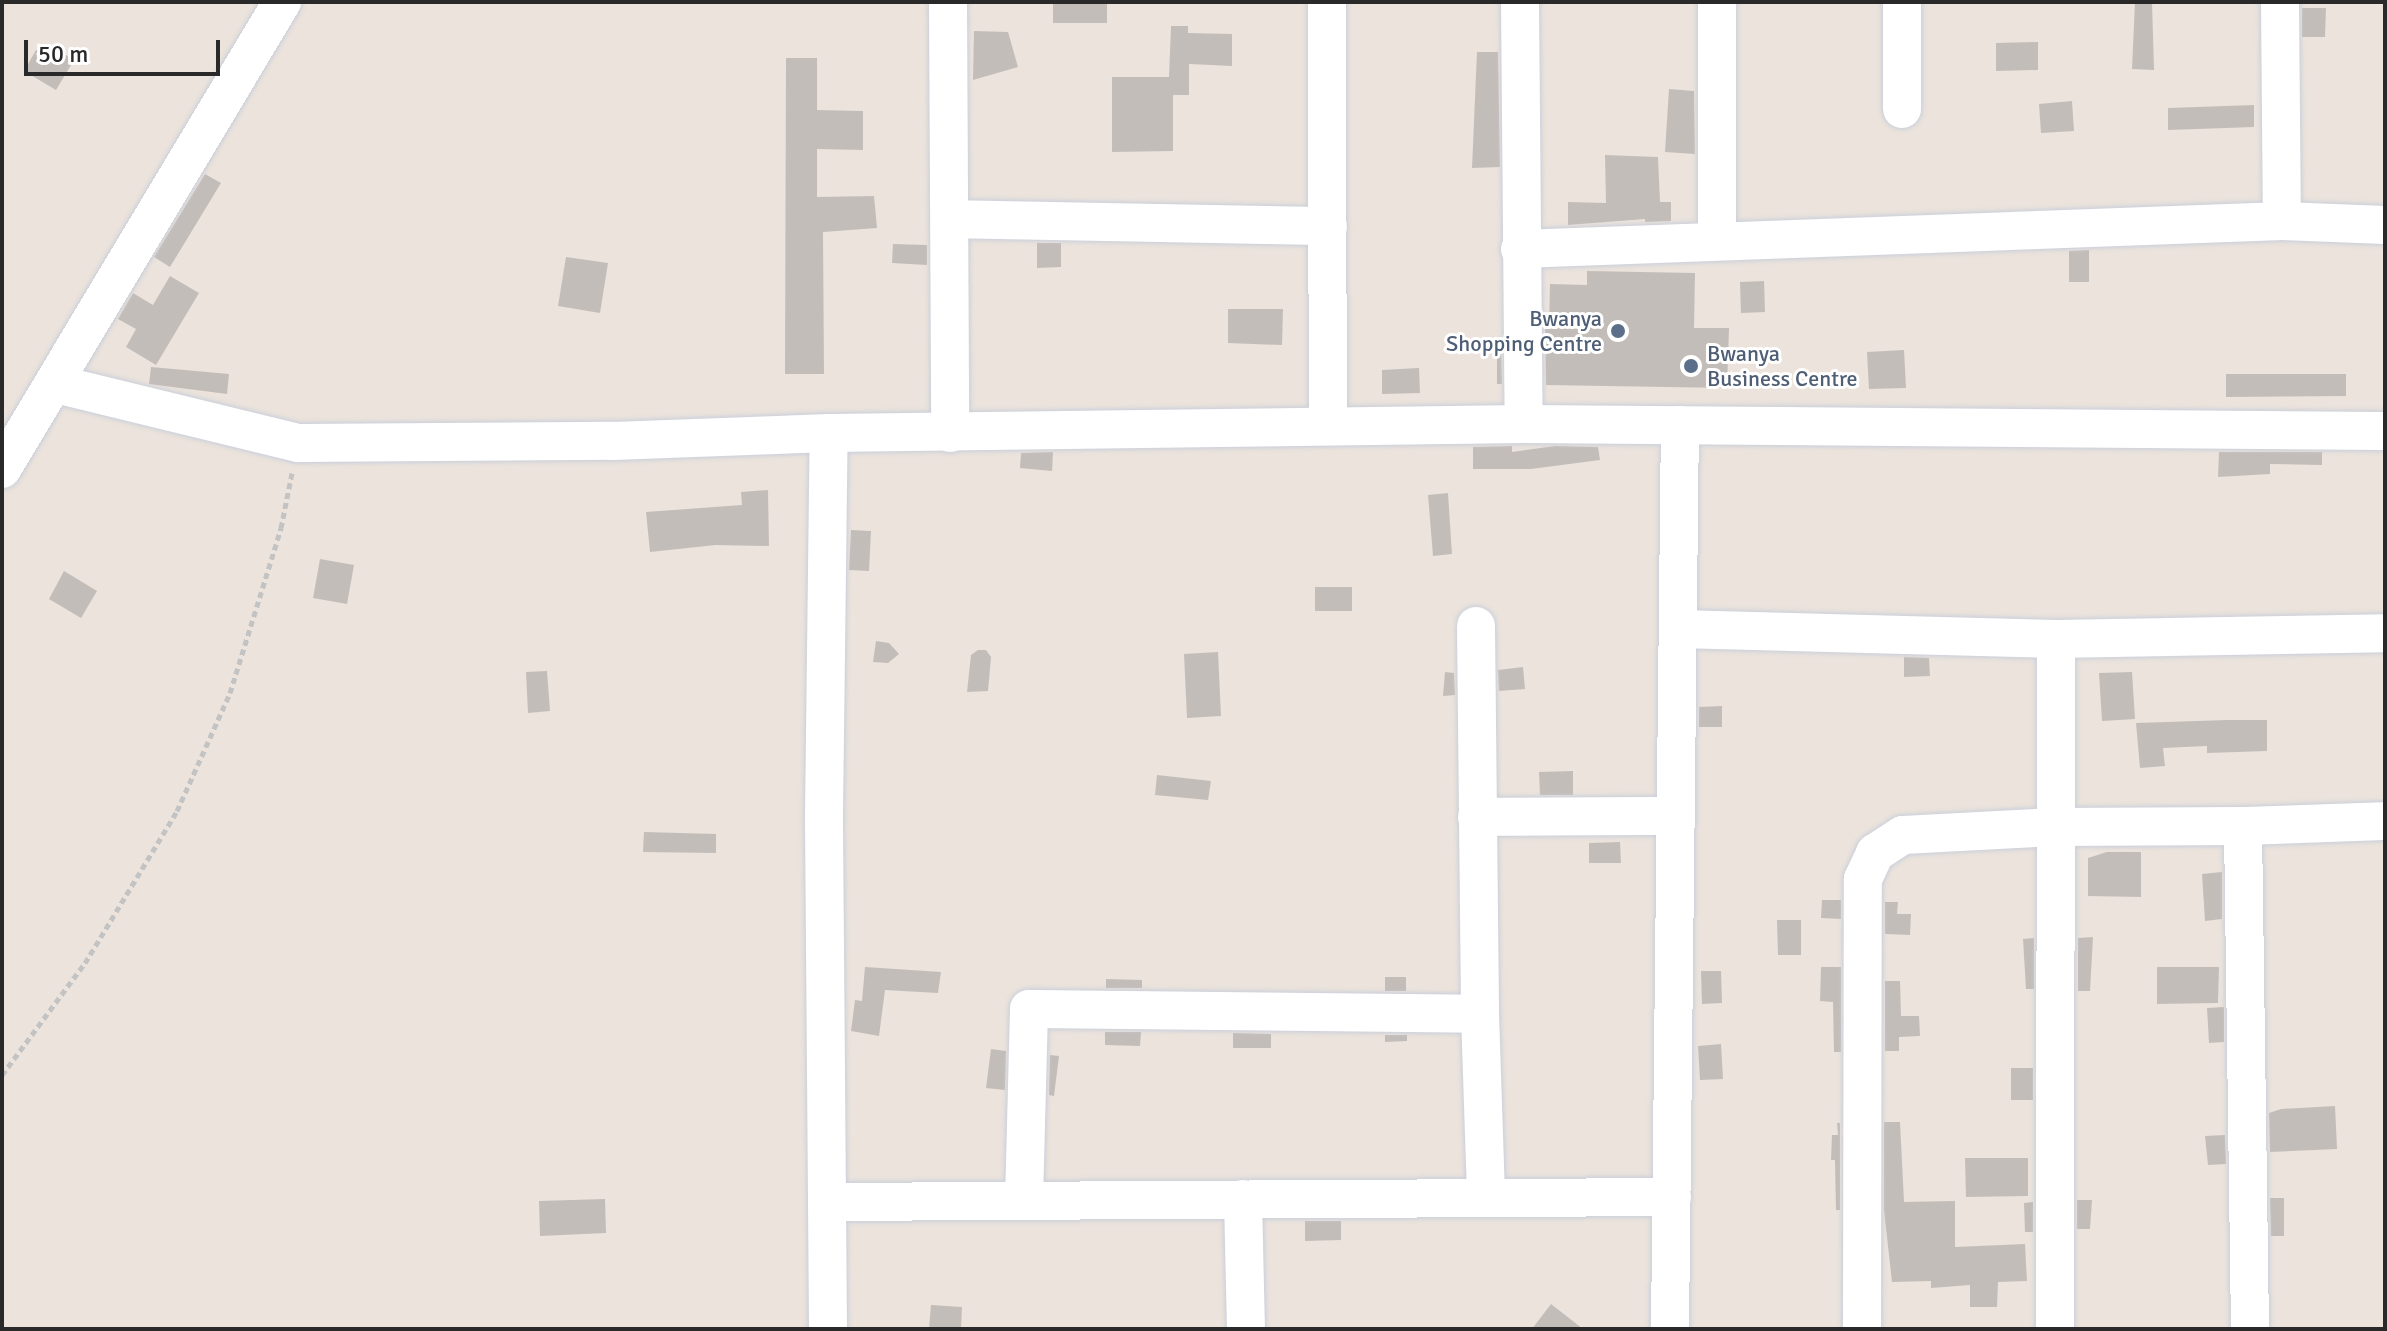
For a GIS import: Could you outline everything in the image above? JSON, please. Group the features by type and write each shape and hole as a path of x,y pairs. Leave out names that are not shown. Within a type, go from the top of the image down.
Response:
{"street":[{"path":"2,469 56,384 282,2"},
{"path":"948,2 950,433"},
{"path":"1327,2 1328,426"},
{"path":"1520,2 1524,424"},
{"path":"1717,2 1717,241"},
{"path":"1902,2 1902,109"},
{"path":"2280,2 2282,221"},
{"path":"950,219 1328,226"},
{"path":"1520,249 2282,221 2385,225"},
{"path":"56,384 298,443 613,441 829,433 1524,424 2385,431"},
{"path":"1670,1329 1680,425"},
{"path":"828,1329 824,816 829,433"},
{"path":"1476,626 1480,1014 1486,1198"},
{"path":"1678,629 2056,639 2385,633"},
{"path":"2055,1329 2056,639"},
{"path":"1477,817 1676,816"},
{"path":"1862,1329 1863,879 1866,867 1886,843 1903,835 2055,827 2243,826 2385,821"},
{"path":"2243,826 2250,1329"},
{"path":"1024,1201 1029,1009 1480,1014"},
{"path":"828,1202 1672,1197"},
{"path":"1243,1199 1246,1329"}],"path":[{"path":"2,1075 85,963 177,811 202,760 230,693 257,609 281,528 298,443"}],"building":[{"path":"1053,2 1107,2 1107,23 1053,23"},
{"path":"2135,2 2152,2 2154,70 2132,69"},
{"path":"2302,8 2326,8 2325,37 2302,37"},
{"path":"1171,26 1188,26 1188,33 1232,34 1232,66 1189,64 1189,95 1173,95 1173,151 1112,152 1112,77 1169,77"},
{"path":"974,31 1008,32 1018,67 973,80"},
{"path":"2038,42 2038,70 1996,71 1996,43"},
{"path":"50,45 74,60 56,90 24,71 36,50 44,55"},
{"path":"1477,52 1498,52 1500,167 1472,168"},
{"path":"786,58 817,58 817,110 863,111 863,150 817,149 817,197 874,196 877,228 823,232 824,374 785,374"},
{"path":"1669,89 1694,91 1695,154 1665,152"},
{"path":"2072,101 2074,131 2041,133 2039,104"},
{"path":"2254,105 2254,127 2168,130 2168,108"},
{"path":"1605,155 1658,157 1660,202 1671,202 1671,221 1645,222 1645,219 1568,225 1568,202 1606,203"},
{"path":"205,174 221,183 170,267 154,257"},
{"path":"1037,243 1061,243 1061,267 1037,268"},
{"path":"893,244 927,245 927,265 892,263"},
{"path":"2089,250 2089,282 2069,282 2069,251"},
{"path":"566,257 608,263 600,313 558,306"},
{"path":"1587,271 1695,273 1694,328 1729,328 1727,388 1546,385 1545,326 1549,326 1550,284 1587,285"},
{"path":"170,276 199,293 156,365 126,347 136,329 118,319 133,293 153,305"},
{"path":"1764,281 1765,312 1741,313 1740,282"},
{"path":"1228,309 1283,309 1282,345 1228,343"},
{"path":"1501,345 1502,384 1497,384 1497,346"},
{"path":"1904,350 1906,388 1869,389 1867,352"},
{"path":"151,367 229,374 227,394 149,384"},
{"path":"1419,368 1420,393 1382,394 1382,370"},
{"path":"2226,374 2346,374 2346,396 2226,397"},
{"path":"1512,446 1512,452 1555,446 1598,447 1600,460 1531,469 1473,469 1473,447"},
{"path":"1053,452 1052,471 1020,468 1021,453"},
{"path":"2219,452 2322,452 2322,465 2270,464 2270,474 2218,477"},
{"path":"768,490 769,546 716,545 650,552 646,512 742,505 741,492"},
{"path":"1448,493 1452,554 1433,556 1428,495"},
{"path":"851,530 871,531 869,571 849,570"},
{"path":"320,559 354,565 347,604 313,598"},
{"path":"64,571 97,591 81,618 49,599"},
{"path":"1315,587 1352,587 1352,611 1315,611"},
{"path":"876,641 889,643 899,654 888,663 873,662"},
{"path":"978,650 986,650 991,657 988,691 967,692 971,655"},
{"path":"1218,652 1221,716 1187,718 1184,654"},
{"path":"1904,657 1929,658 1930,676 1904,677"},
{"path":"1523,667 1525,689 1499,691 1498,670"},
{"path":"547,671 550,711 528,713 526,672"},
{"path":"1445,672 1454,673 1455,695 1443,696"},
{"path":"2132,672 2135,719 2102,721 2099,673"},
{"path":"1722,706 1722,727 1699,727 1699,707"},
{"path":"2267,720 2267,751 2207,753 2207,746 2163,748 2165,766 2140,768 2136,723"},
{"path":"1573,771 1573,795 1540,795 1539,772"},
{"path":"1157,775 1211,781 1208,800 1155,795"},
{"path":"644,832 716,834 716,853 643,852"},
{"path":"1620,842 1621,863 1589,863 1589,843"},
{"path":"2107,852 2141,852 2141,897 2088,896 2088,858"},
{"path":"2222,872 2222,919 2205,921 2202,874"},
{"path":"1822,900 1841,900 1841,919 1821,918"},
{"path":"1885,902 1898,902 1897,914 1911,914 1910,935 1885,934"},
{"path":"1777,920 1801,920 1801,955 1778,955"},
{"path":"2093,937 2090,991 2078,991 2078,938"},
{"path":"2034,938 2034,989 2026,989 2023,939"},
{"path":"865,967 941,972 938,993 885,990 879,1036 851,1031 855,1000 862,1001"},
{"path":"1821,967 1841,967 1841,1052 1834,1052 1833,1002 1820,1001"},
{"path":"2157,967 2219,967 2218,1003 2157,1004"},
{"path":"1701,971 1721,971 1722,1003 1702,1004"},
{"path":"1385,977 1406,977 1406,991 1385,991"},
{"path":"1106,979 1142,980 1142,988 1106,988"},
{"path":"1885,981 1900,981 1901,1016 1919,1016 1920,1036 1899,1037 1899,1051 1885,1051"},
{"path":"2224,1007 2224,1042 2209,1043 2207,1008"},
{"path":"1105,1032 1141,1032 1140,1046 1105,1045"},
{"path":"1233,1033 1271,1034 1271,1048 1233,1048"},
{"path":"1385,1035 1407,1035 1407,1041 1385,1042"},
{"path":"1721,1044 1723,1079 1700,1080 1698,1046"},
{"path":"991,1049 1006,1051 1005,1090 986,1088"},
{"path":"1050,1055 1059,1056 1054,1096 1049,1095"},
{"path":"2011,1068 2033,1068 2033,1100 2011,1100"},
{"path":"2335,1106 2337,1149 2270,1152 2269,1113 2281,1109"},
{"path":"1884,1122 1900,1122 1904,1202 1955,1201 1955,1247 2025,1244 2027,1281 1998,1282 1997,1307 1970,1307 1970,1285 1931,1288 1931,1281 1892,1282 1884,1210"},
{"path":"1837,1123 1840,1123 1840,1210 1836,1210 1835,1160 1831,1160 1832,1135 1838,1135"},
{"path":"2225,1135 2226,1164 2208,1165 2205,1136"},
{"path":"1965,1158 2028,1158 2028,1196 1966,1197"},
{"path":"2270,1198 2284,1198 2284,1236 2271,1236"},
{"path":"605,1199 606,1233 540,1236 539,1201"},
{"path":"2077,1200 2092,1200 2090,1229 2077,1229"},
{"path":"2033,1202 2033,1232 2025,1232 2024,1203"},
{"path":"1305,1221 1341,1221 1341,1240 1305,1241"},
{"path":"1551,1304 1583,1329 1532,1329"},
{"path":"931,1305 962,1307 961,1329 929,1329"}],"place":[{"name":"Bwanya Shopping Centre","path":"1618,331"},
{"name":"Bwanya Business Centre","path":"1691,366"}]}
